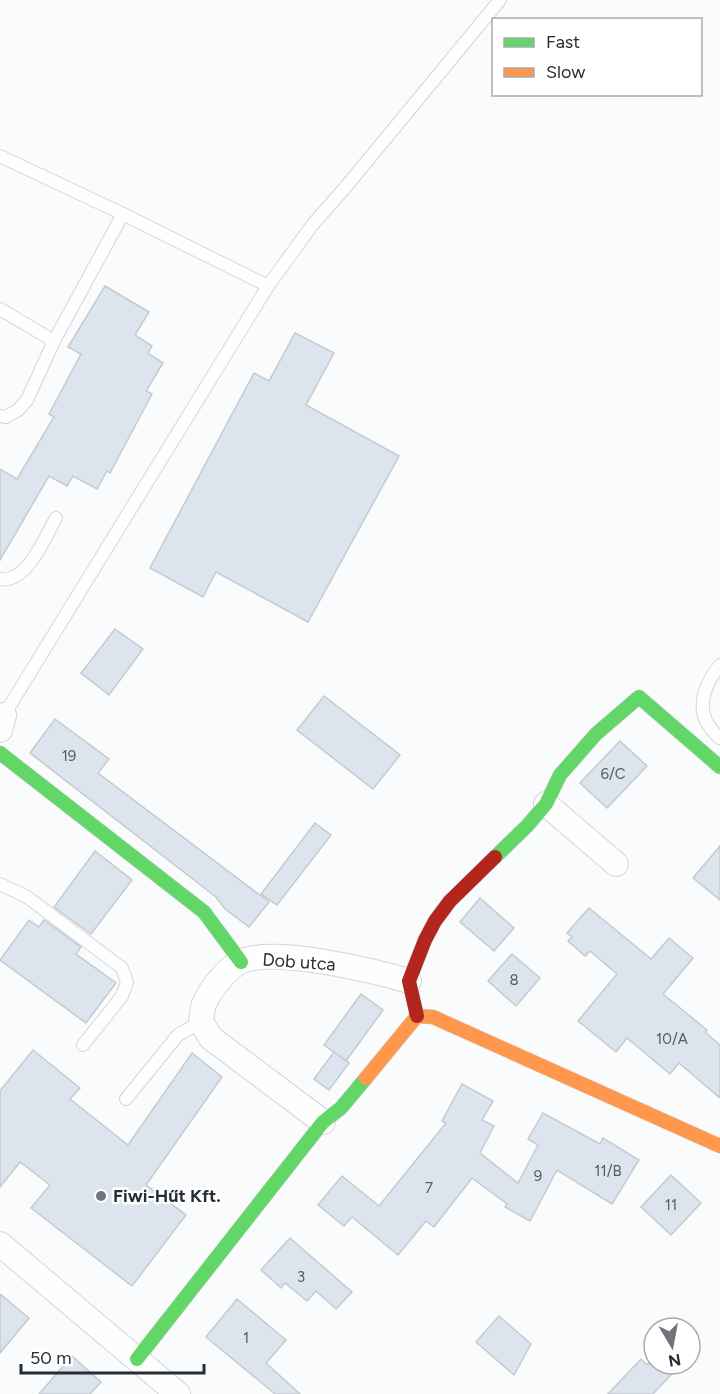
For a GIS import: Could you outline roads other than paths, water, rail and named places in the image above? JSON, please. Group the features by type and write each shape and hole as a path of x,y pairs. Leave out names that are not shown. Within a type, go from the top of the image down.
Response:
{"street":[{"path":"417,1016 409,981 435,921 450,902 527,826 546,804 560,775 596,734 639,697 720,767"},
{"path":"0,753 204,912 241,962"},
{"path":"546,804 616,864"},
{"name":"Dob utca","path":"201,1022 204,1004 218,981 241,962 265,957 305,960 375,971 409,981"},
{"path":"137,1359 323,1122 341,1108 417,1016"},
{"path":"417,1016 433,1017 720,1146"},
{"path":"201,1022 211,1038 323,1122"},
{"path":"0,1244 178,1394"}],"lane":[{"path":"2,723 268,286 313,224 500,0"},
{"path":"0,156 268,286"},
{"path":"0,416 6,417 18,410 27,400 54,341 123,214"},
{"path":"0,309 54,341"},
{"path":"0,579 5,580 18,576 28,566 56,518"},
{"path":"720,665 708,681 702,698 703,713 710,730 720,738"},
{"path":"0,884 27,897 122,968 127,982 122,996 82,1045"},
{"path":"126,1099 178,1035 201,1022"}],"place":[{"name":"Fiwi-Hűt Kft.","path":"101,1196"}]}
